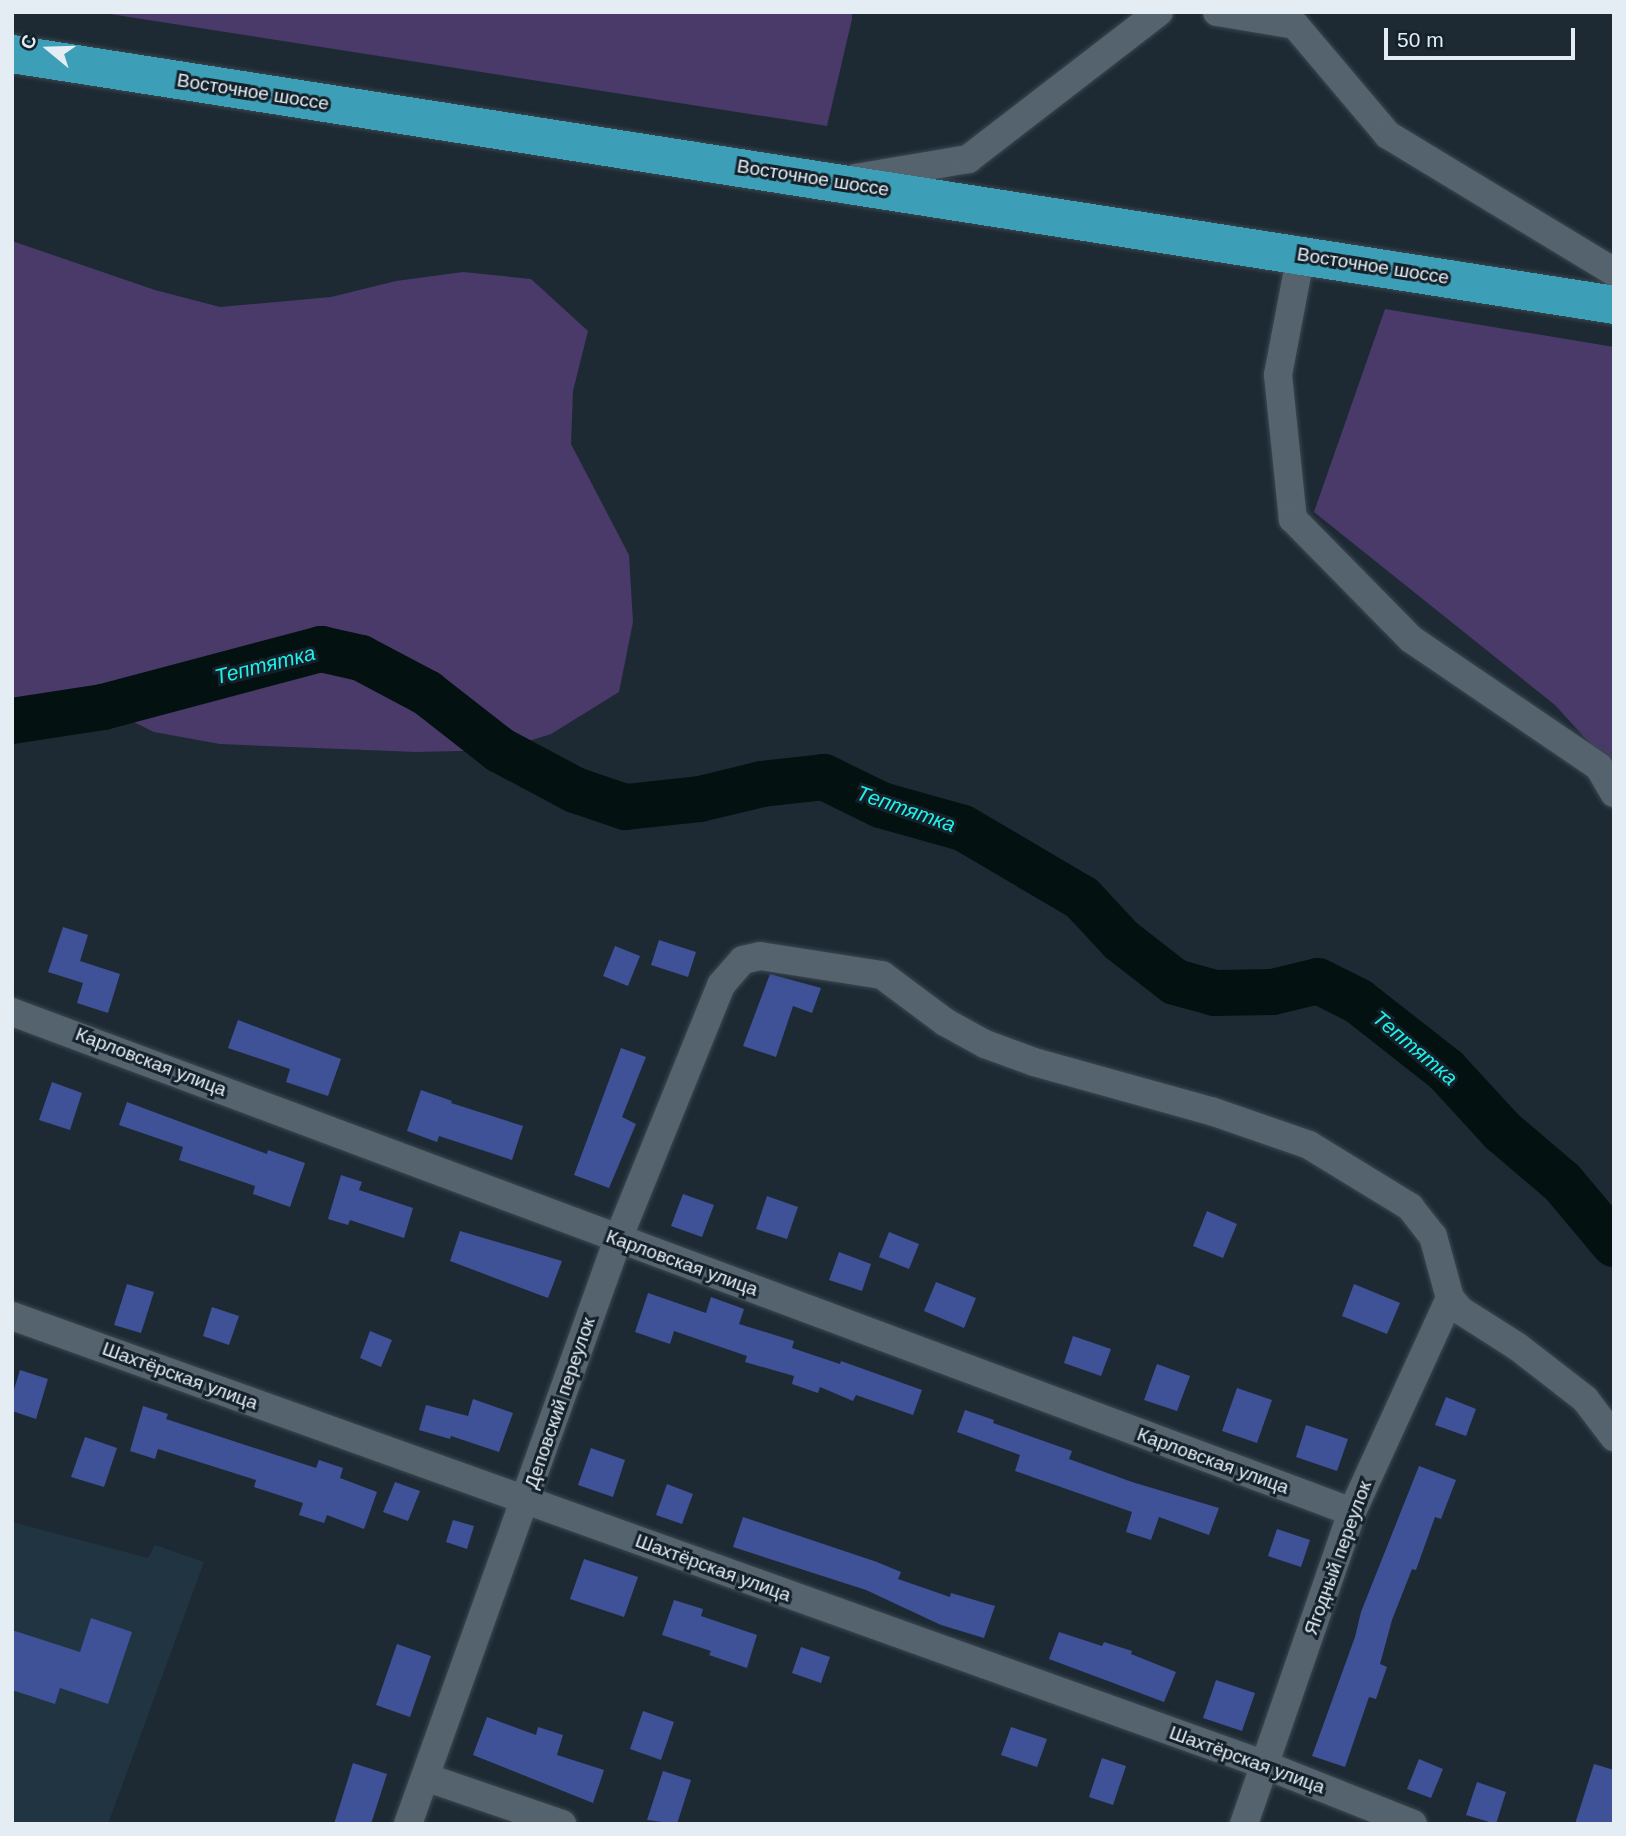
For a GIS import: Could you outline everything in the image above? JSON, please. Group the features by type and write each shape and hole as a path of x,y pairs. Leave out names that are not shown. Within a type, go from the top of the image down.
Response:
{"highway":[{"name":"Восточное шоссе","path":"12,54 839,181 1614,305"}],"street":[{"path":"839,181 968,159 1158,12"},
{"path":"1217,12 1295,25 1388,135 1614,272"},
{"path":"1300,254 1278,375 1293,519 1411,639 1599,767 1614,793"},
{"name":"Деповский переулок","path":"408,1824 526,1502 618,1239 721,985 743,960 760,957 882,975 945,1022 985,1044 1034,1062 1211,1111 1309,1145 1410,1207 1433,1236 1450,1298"},
{"name":"Карловская улица","path":"12,1012 1352,1512"},
{"path":"1450,1298 1460,1310 1518,1348 1585,1399 1614,1437"},
{"name":"Ягодный переулок","path":"1244,1824 1352,1512 1450,1298"},
{"name":"Шахтёрская улица","path":"12,1316 1265,1765 1413,1824"},
{"path":"425,1777 562,1824"}],"shaded area":[{"path":"97,12 852,12 852,19 827,126"},
{"path":"12,241 155,290 220,307 331,297 396,281 463,272 531,279 588,331 573,391 571,444 629,555 633,622 619,692 551,734 500,750 416,752 220,744 154,732 103,707 43,726 12,726"},
{"path":"1385,309 1614,347 1614,770 1555,705 1314,512"},
{"path":"12,1522 148,1558 155,1545 204,1562 108,1824 12,1824"}],"building":[{"path":"63,927 88,935 80,961 120,974 108,1013 77,1003 83,983 48,972"},
{"path":"659,940 696,952 688,977 651,965"},
{"path":"615,946 640,956 628,986 603,976"},
{"path":"770,974 821,988 812,1013 793,1006 776,1057 743,1046"},
{"path":"238,1020 341,1059 328,1096 286,1082 290,1069 228,1048"},
{"path":"621,1048 646,1057 622,1117 636,1124 609,1188 574,1175"},
{"path":"52,1082 82,1093 70,1130 39,1120"},
{"path":"421,1090 452,1101 451,1103 523,1126 512,1160 439,1136 437,1142 407,1131"},
{"path":"127,1102 267,1154 268,1150 305,1163 290,1207 253,1194 255,1186 179,1160 183,1147 119,1125"},
{"path":"341,1175 362,1182 359,1190 413,1208 404,1238 350,1220 348,1225 328,1219"},
{"path":"683,1194 714,1205 702,1237 671,1226"},
{"path":"767,1196 798,1207 787,1239 756,1229"},
{"path":"1207,1211 1237,1224 1223,1258 1193,1246"},
{"path":"460,1231 562,1261 548,1298 450,1261"},
{"path":"889,1232 919,1244 909,1269 879,1257"},
{"path":"839,1252 871,1264 862,1291 829,1280"},
{"path":"936,1282 976,1298 964,1328 924,1311"},
{"path":"127,1284 154,1292 141,1333 114,1325"},
{"path":"1354,1284 1400,1303 1387,1334 1342,1316"},
{"path":"648,1293 706,1313 711,1297 744,1309 739,1324 794,1341 792,1348 840,1364 841,1361 922,1390 913,1415 856,1395 853,1401 820,1387 818,1393 792,1384 794,1376 745,1362 747,1356 674,1331 670,1344 635,1332"},
{"path":"212,1307 239,1316 229,1345 203,1336"},
{"path":"370,1331 392,1340 381,1367 360,1358"},
{"path":"1073,1336 1111,1349 1101,1376 1064,1363"},
{"path":"1157,1364 1190,1376 1177,1411 1144,1400"},
{"path":"20,1370 48,1379 36,1419 12,1411 12,1396"},
{"path":"1237,1388 1272,1400 1257,1443 1222,1431"},
{"path":"1446,1397 1476,1409 1466,1436 1435,1425"},
{"path":"473,1399 513,1413 499,1452 451,1436 450,1439 419,1430 426,1405 468,1416"},
{"path":"143,1406 168,1414 166,1419 316,1468 319,1460 343,1468 340,1478 377,1492 364,1529 327,1515 324,1523 299,1515 303,1503 254,1487 256,1480 158,1449 155,1459 130,1451"},
{"path":"965,1410 994,1420 993,1423 1072,1451 1069,1459 1132,1482 1219,1508 1209,1535 1159,1517 1151,1540 1126,1532 1132,1512 1015,1471 1020,1455 957,1432"},
{"path":"1306,1425 1348,1439 1337,1471 1296,1457"},
{"path":"85,1437 117,1448 104,1487 71,1477"},
{"path":"591,1448 625,1460 613,1497 578,1485"},
{"path":"1419,1466 1456,1480 1441,1519 1435,1517 1416,1570 1412,1569 1392,1620 1380,1664 1387,1667 1376,1699 1369,1697 1345,1767 1312,1756 1355,1637 1361,1612"},
{"path":"395,1482 420,1491 408,1521 383,1512"},
{"path":"667,1484 693,1494 682,1524 656,1515"},
{"path":"743,1517 877,1562 901,1572 898,1579 950,1597 951,1593 995,1606 984,1638 941,1625 866,1590 733,1547"},
{"path":"453,1520 474,1526 467,1549 446,1542"},
{"path":"1277,1529 1310,1540 1301,1567 1268,1556"},
{"path":"584,1559 638,1577 624,1617 570,1599"},
{"path":"674,1600 703,1609 701,1616 757,1635 747,1668 709,1655 711,1651 662,1635"},
{"path":"91,1618 132,1632 108,1704 60,1688 55,1704 12,1690 12,1630 80,1652"},
{"path":"1059,1632 1102,1646 1104,1642 1132,1651 1131,1654 1176,1672 1164,1702 1049,1659"},
{"path":"397,1644 431,1656 410,1717 376,1705"},
{"path":"801,1647 830,1657 821,1683 792,1673"},
{"path":"1216,1680 1255,1693 1242,1731 1203,1718"},
{"path":"643,1711 674,1722 661,1760 630,1749"},
{"path":"487,1717 536,1735 538,1727 563,1735 557,1755 604,1770 593,1803 473,1755"},
{"path":"1011,1727 1047,1739 1037,1767 1001,1755"},
{"path":"1102,1758 1126,1766 1113,1805 1089,1797"},
{"path":"1419,1759 1443,1769 1431,1798 1407,1789"},
{"path":"353,1763 387,1774 371,1824 334,1824"},
{"path":"1594,1764 1614,1770 1614,1824 1575,1824"},
{"path":"663,1771 691,1780 677,1824 647,1820"},
{"path":"1477,1782 1506,1792 1496,1824 1466,1815"}],"waterway":[{"name":"Тептятка","path":"12,721 103,707 321,649 361,658 427,693 500,750 575,790 625,807 700,799 762,784 824,777 881,805 963,828 1082,898 1121,940 1175,982 1215,993 1273,992 1318,981 1358,1001 1446,1070 1502,1131 1562,1182 1614,1244"}]}
